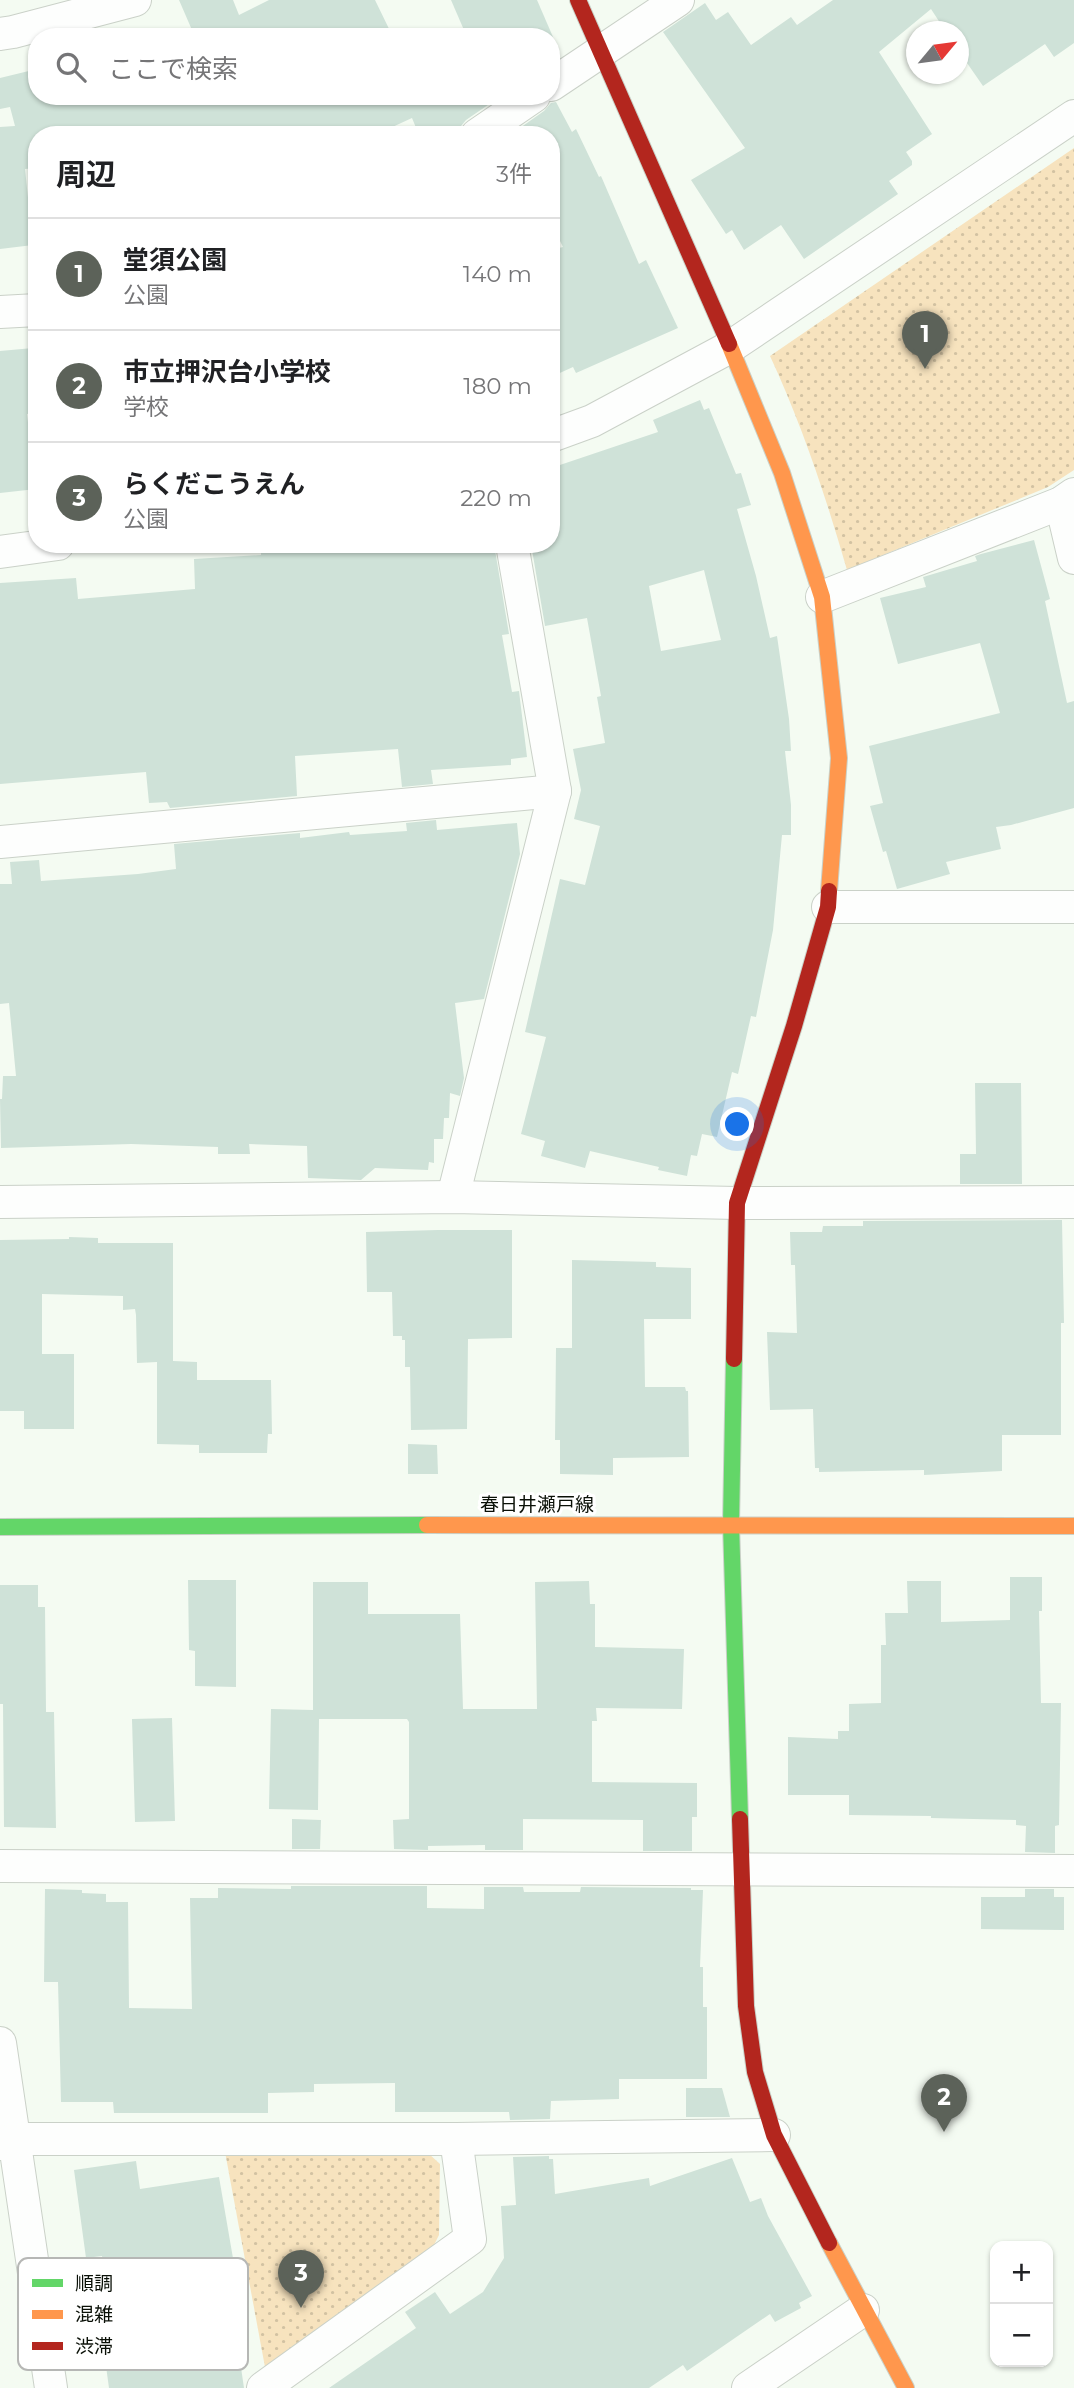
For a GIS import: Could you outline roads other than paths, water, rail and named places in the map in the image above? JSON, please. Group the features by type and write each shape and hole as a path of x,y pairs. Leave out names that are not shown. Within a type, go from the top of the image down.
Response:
{"street":[{"path":"28,28 135,0"},
{"path":"578,0 730,347 782,473 822,597 839,758 828,907 794,1026 737,1203 730,1524 740,1868 748,2019 755,2072 774,2135 906,2388"},
{"path":"560,79 678,0"},
{"path":"0,34 28,28"},
{"path":"490,126 521,105"},
{"path":"560,433 592,421 730,347 1074,116"},
{"path":"0,312 28,310"},
{"path":"822,597 1068,499 1074,558"},
{"path":"0,552 28,548"},
{"path":"453,1197 555,791 514,553"},
{"path":"0,842 555,791"},
{"path":"828,907 1074,907"},
{"path":"0,1202 453,1197 737,1203 1074,1202"},
{"name":"春日井瀬戸線","path":"0,1527 730,1524 1074,1526"},
{"path":"0,1866 1074,1871"},
{"path":"0,2043 7,2141 28,2258"},
{"path":"7,2141 774,2135"},
{"path":"263,2388 470,2239 456,2139"},
{"path":"748,2388 863,2310"},
{"path":"48,2370 51,2388"}],"place":[{"name":"堂須公園","path":"925,369"},
{"name":"市立押沢台小学校","path":"944,2132"},
{"name":"らくだこうえん","path":"301,2308"}]}
